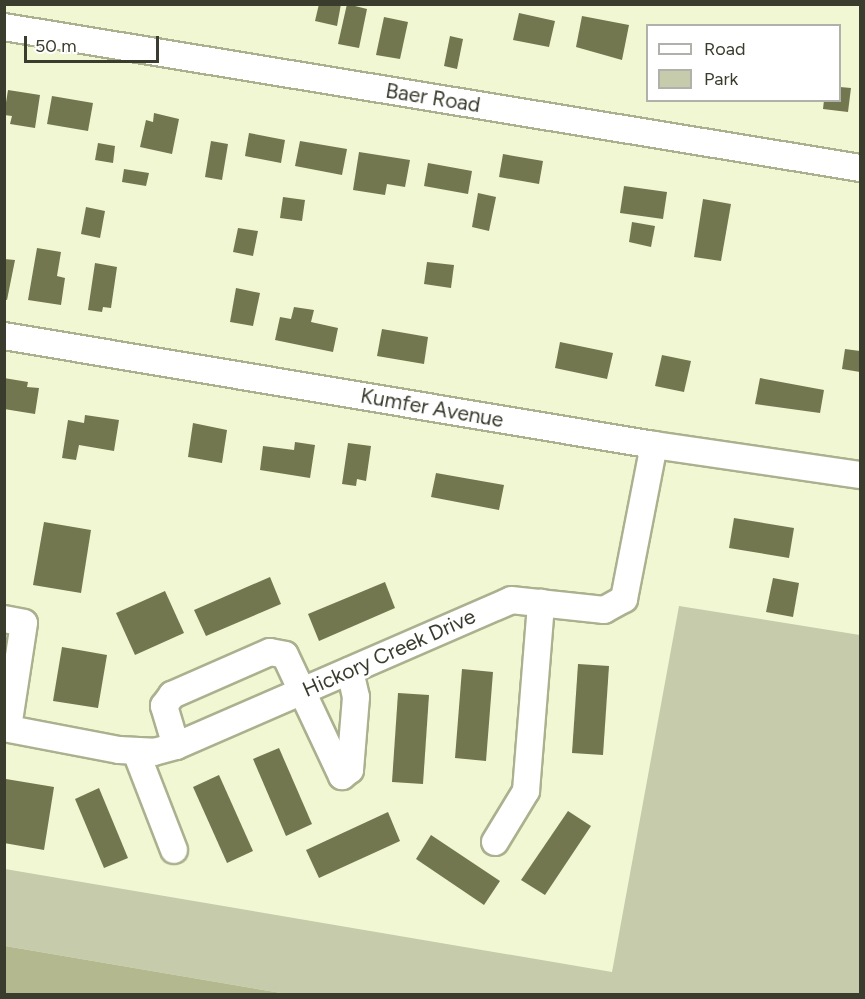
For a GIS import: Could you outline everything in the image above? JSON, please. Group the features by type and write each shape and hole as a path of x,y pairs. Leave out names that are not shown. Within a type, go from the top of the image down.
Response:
{"street":[{"name":"Baer Road","path":"4,27 861,168"},
{"name":"Kumfer Avenue","path":"4,336 654,445 861,475"},
{"name":"Hickory Creek Drive","path":"6,728 136,752 176,746 511,600 604,610 624,599 654,445"},
{"path":"495,842 526,791 541,603"},
{"path":"4,619 24,622 6,728"},
{"path":"176,746 164,705 172,695 270,652 285,655 304,691 342,776 350,770 356,696 350,671"},
{"path":"136,752 174,850"}],"green space":[{"path":"679,606 860,635 860,994 287,994 5,946 5,869 612,972"},
{"path":"5,946 287,994 5,994"}],"building":[{"path":"319,4 341,4 337,26 315,21"},
{"path":"347,4 367,9 359,48 338,44"},
{"path":"519,13 555,21 549,47 513,40"},
{"path":"582,16 629,25 622,60 576,47"},
{"path":"384,17 408,22 400,59 376,55"},
{"path":"450,36 463,39 457,69 444,66"},
{"path":"841,87 851,88 848,112 823,109 824,102 841,102"},
{"path":"8,90 40,95 35,128 10,124 12,116 4,115"},
{"path":"52,96 93,103 88,131 47,124"},
{"path":"154,113 179,119 172,154 140,147 146,120 153,122"},
{"path":"249,133 285,140 281,163 245,156"},
{"path":"211,141 228,144 222,180 205,177"},
{"path":"300,141 347,149 342,175 295,166"},
{"path":"98,143 115,146 113,163 95,160"},
{"path":"359,152 410,160 405,187 387,184 385,195 353,190"},
{"path":"503,154 543,161 539,184 499,177"},
{"path":"428,163 472,171 468,194 424,186"},
{"path":"124,169 149,173 146,186 122,182"},
{"path":"624,186 667,192 663,219 620,213"},
{"path":"478,193 496,197 489,231 472,227"},
{"path":"283,197 305,200 302,221 280,218"},
{"path":"703,199 731,204 721,261 694,257"},
{"path":"86,207 105,211 100,238 81,234"},
{"path":"632,222 655,226 651,247 629,242"},
{"path":"238,228 258,231 253,256 233,252"},
{"path":"37,248 61,252 57,276 65,278 61,305 28,300"},
{"path":"4,259 15,260 7,300 4,299"},
{"path":"427,262 454,265 451,288 424,284"},
{"path":"95,263 117,267 111,308 103,307 102,312 88,310"},
{"path":"236,288 260,293 253,326 230,322"},
{"path":"294,307 314,310 311,322 338,328 333,352 275,340 280,317 291,319"},
{"path":"382,329 428,337 424,364 377,356"},
{"path":"560,342 613,353 607,379 555,368"},
{"path":"845,349 860,351 860,372 842,369"},
{"path":"662,355 691,361 684,392 655,386"},
{"path":"4,378 28,382 27,387 39,388 35,414 4,409"},
{"path":"760,378 824,390 820,413 755,404"},
{"path":"85,415 119,420 114,451 79,445 76,460 62,458 68,420 84,423"},
{"path":"193,423 227,430 222,463 188,457"},
{"path":"295,442 315,445 310,478 260,470 263,446 294,450"},
{"path":"348,443 371,446 366,481 357,479 356,486 342,484"},
{"path":"436,473 504,485 499,510 431,497"},
{"path":"734,518 794,528 789,558 729,548"},
{"path":"44,522 91,530 81,593 33,585"},
{"path":"270,577 281,604 206,636 194,610"},
{"path":"773,578 799,583 793,617 766,612"},
{"path":"385,582 395,608 319,641 308,614"},
{"path":"165,591 184,633 135,655 116,613"},
{"path":"62,647 107,655 98,708 53,701"},
{"path":"578,664 609,666 603,755 572,753"},
{"path":"462,669 493,672 486,761 455,758"},
{"path":"398,693 429,695 423,784 392,782"},
{"path":"279,748 312,824 286,836 253,759"},
{"path":"219,775 253,851 227,863 193,787"},
{"path":"6,779 54,787 44,850 4,843"},
{"path":"99,788 128,858 104,868 75,799"},
{"path":"568,811 591,826 545,895 521,880"},
{"path":"388,812 400,841 319,878 306,850"},
{"path":"431,835 500,881 484,905 416,859"}]}
